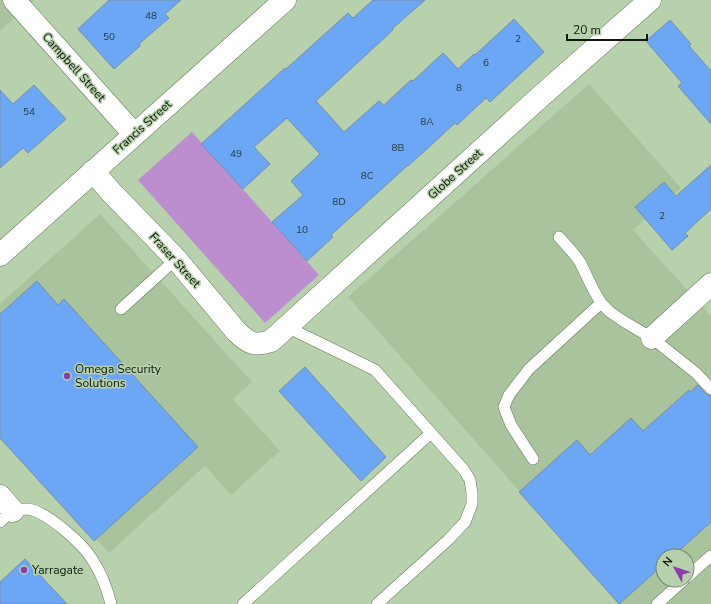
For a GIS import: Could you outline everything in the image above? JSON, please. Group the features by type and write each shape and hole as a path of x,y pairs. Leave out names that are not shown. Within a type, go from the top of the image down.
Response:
{"street":[{"name":"Campbell Street","path":"14,0 134,134"},
{"name":"Francis Street","path":"0,255 284,0"},
{"name":"Globe Street","path":"260,344 271,341 287,327 650,0"},
{"name":"Fraser Street","path":"93,171 111,192 176,259 240,335 244,339 260,344"},
{"path":"652,338 711,284"}],"lane":[{"path":"558,237 580,262 601,303 610,312 622,321 652,338 696,373 711,389"},
{"path":"121,309 176,259"},
{"path":"533,459 511,425 504,407 508,395 529,368 601,303"},
{"path":"287,327 374,370 464,470 470,480 472,504 465,522 377,604"},
{"path":"243,604 431,433"},
{"path":"4,510 29,509 41,514 60,526 79,543 91,557 103,578 111,604"},
{"path":"695,570 711,556"},
{"path":"657,604 675,588"}],"shaded area":[{"path":"0,0 35,0 0,31"},
{"path":"589,84 681,188 633,230 711,316 711,604 619,604 348,297"},
{"path":"192,132 319,275 265,323 138,180"},
{"path":"100,214 252,382 233,399 280,451 231,495 205,466 109,553 0,433 0,304"}],"building":[{"path":"109,0 181,0 165,14 169,18 139,44 140,46 114,69 78,29"},
{"path":"373,0 425,0 316,101 344,132 379,101 384,105 443,53 458,69 514,19 544,52 490,102 486,98 457,125 455,123 331,235 333,237 307,261 272,222 303,195 291,181 320,154 287,118 254,147 270,164 243,189 201,144 348,13 353,18"},
{"path":"670,20 691,44 689,46 711,71 711,124 678,86 682,83 646,41"},
{"path":"34,85 66,119 28,153 23,148 0,168 0,90 13,104"},
{"path":"711,165 711,209 685,233 688,236 672,250 635,207 664,182 676,196"},
{"name":"Omega Security Solutions","path":"37,281 58,305 64,299 198,447 94,541 0,438 0,314"},
{"path":"305,367 386,457 361,481 279,391"},
{"path":"698,385 706,394 711,396 711,522 682,548 655,548 655,572 619,604 519,492 577,440 590,455 631,418 643,431 689,390 690,392"},
{"name":"Yarragate","path":"25,559 67,604 0,604 0,582"}],"place":[{"name":"Omega Security Solutions","path":"67,376"},
{"name":"Yarragate","path":"24,570"}]}
